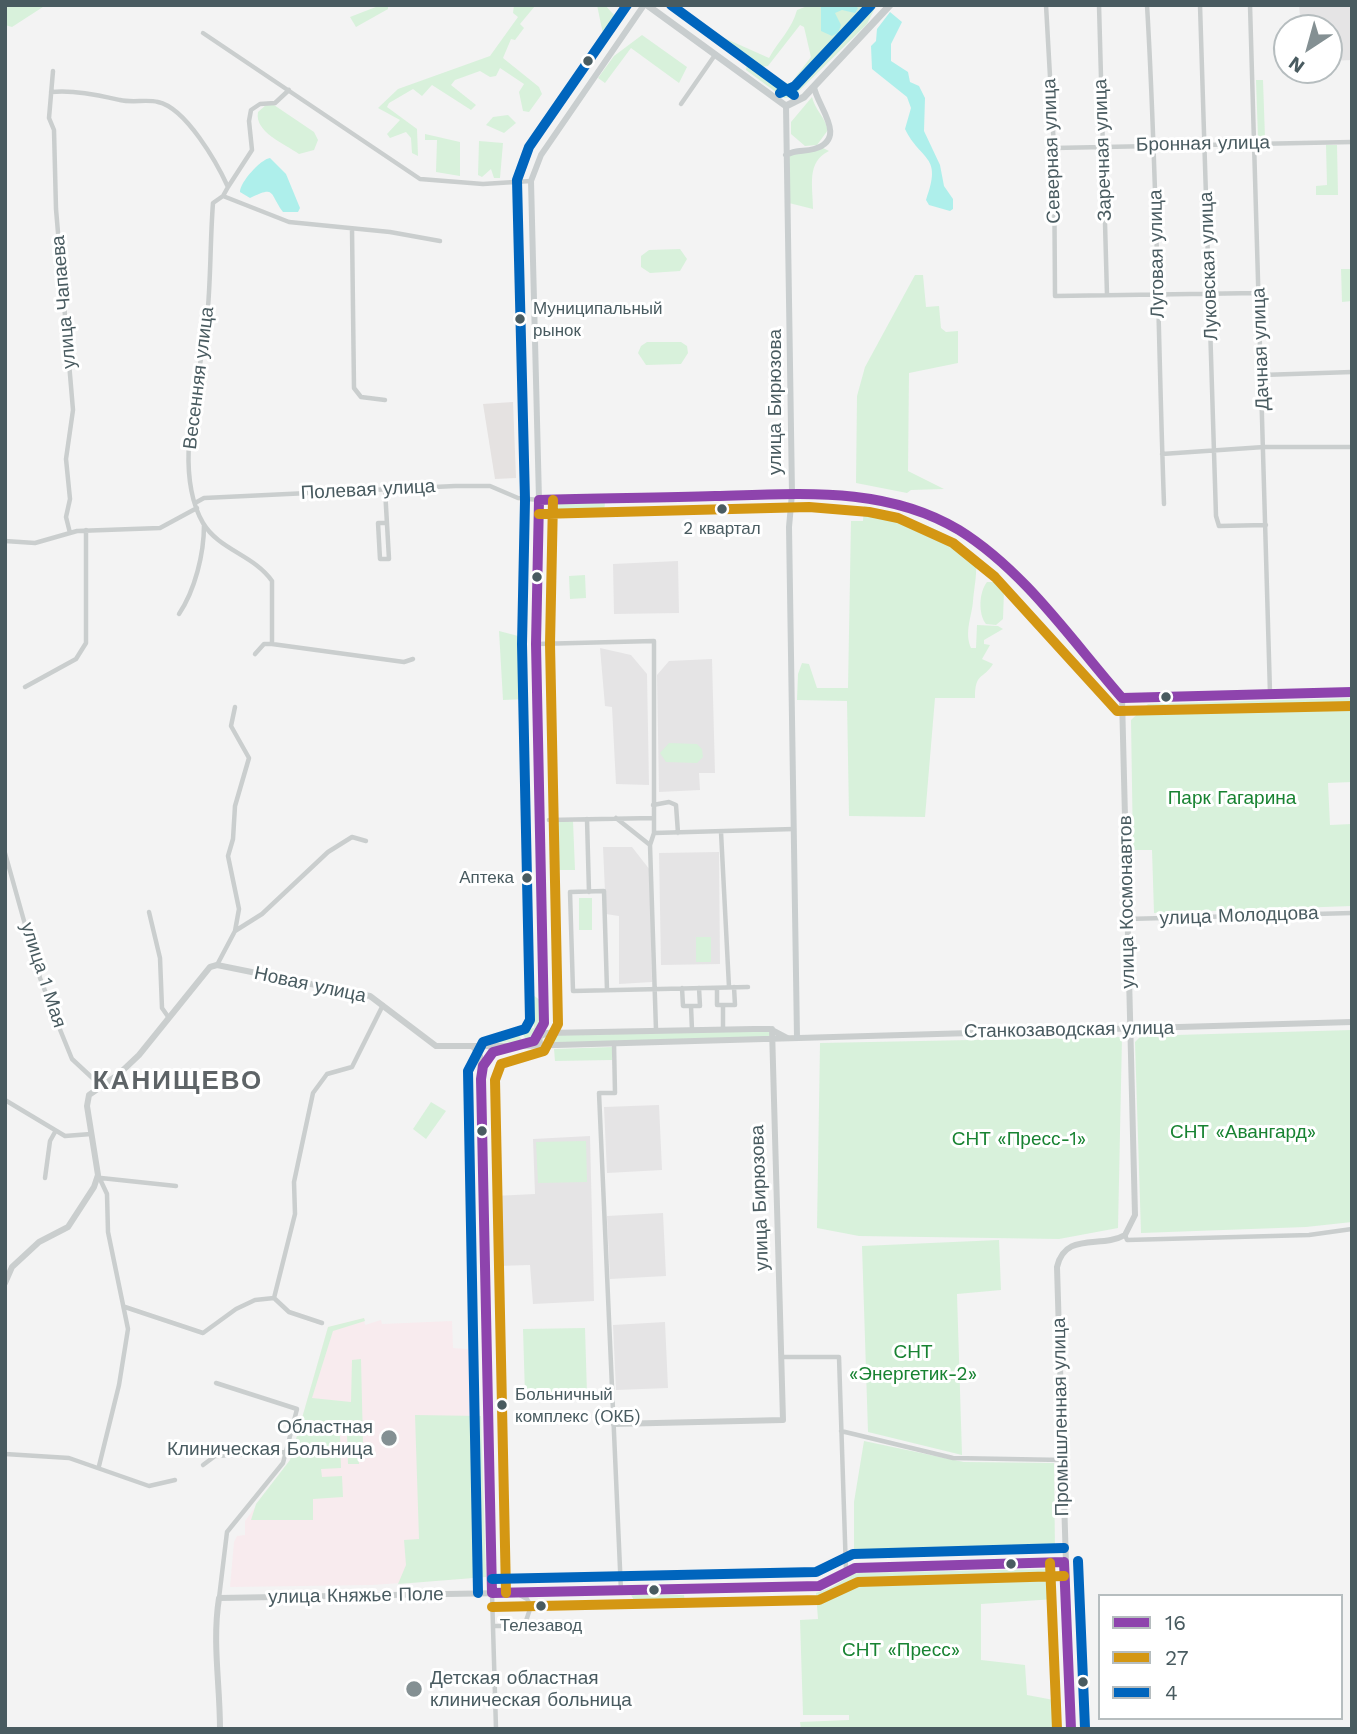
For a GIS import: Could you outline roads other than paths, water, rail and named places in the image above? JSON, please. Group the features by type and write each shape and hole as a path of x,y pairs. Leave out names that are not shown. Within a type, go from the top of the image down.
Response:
{"main road":[{"path":"492,1593 481,1079 487,1058 506,1046 522,1045 539,1037 544,1023 536,644 539,500 531,181 541,155 646,5 786,106 799,102 890,5"},
{"path":"786,155 822,145 831,133 830,118 818,104 814,87"},
{"name":"улица Бирюзова","path":"786,106 797,1038"}],"street":[{"name":"Северная улица","path":"1046,5 1054,148 1055,296 1107,295"},
{"name":"Заречная улица","path":"1098,5 1107,295"},
{"name":"Луговая улица","path":"1147,5 1156,145 1156,295 1164,504"},
{"name":"Луковская улица","path":"1200,5 1216,516 1219,527 1266,525"},
{"name":"Дачная улица","path":"1250,5 1270,693"},
{"path":"203,33 420,179 473,183 531,181"},
{"path":"681,104 715,55"},
{"name":"улица Чапаева","path":"53,71 49,118 54,130 55,209 73,410 66,459 70,499 66,517 71,533"},
{"path":"51,92 71,90 138,104 158,102 181,117 203,143 228,187"},
{"path":"289,90 275,103 260,104 251,110 249,121 252,150 223,196 289,222 440,241"},
{"name":"Бронная улица","path":"1054,148 1352,142"},
{"name":"Весенняя улица","path":"223,196 212,202 207,322 198,369 190,458 196,505 204,524 220,542 256,562 272,581 272,644"},
{"path":"352,229 354,388 361,397 385,400"},
{"path":"1107,295 1259,293"},
{"path":"1262,375 1352,372"},
{"path":"1162,454 1264,447 1352,447"},
{"name":"Полевая улица","path":"196,505 204,498 489,486 518,498 539,500"},
{"path":"384,489 387,523 389,559 380,559 378,523 387,523"},
{"path":"539,500 838,493 886,499 929,514 961,532 997,560 1122,698 1352,692"},
{"path":"5,541 34,543 86,530 160,528 196,505"},
{"path":"179,614 189,599 193,585 204,538 204,524"},
{"path":"25,687 76,659 86,643 86,530"},
{"path":"536,644 654,641 654,832 650,845 656,1030"},
{"path":"255,654 257,648 272,644 404,662 414,659"},
{"name":"улица Космонавтов","path":"1122,698 1135,1215 1127,1233"},
{"path":"99,1466 119,1385 128,1329 108,1232 107,1194 98,1175 87,1101 101,1086 119,1074 169,1018 204,972 217,965 235,931 239,909 228,856 233,839 235,806 249,758 231,726 235,707"},
{"path":"653,805 669,802 676,805 678,833"},
{"path":"616,818 650,845"},
{"path":"550,820 654,818"},
{"path":"587,819 589,892"},
{"path":"654,832 795,828"},
{"path":"717,988 717,1005 735,1005 721,832"},
{"path":"235,931 262,915 328,852 352,837 366,841"},
{"name":"улица 1 Мая","path":"5,853 40,978 72,1059 101,1086"},
{"path":"607,990 604,891 570,892 573,992 748,987"},
{"path":"149,912 160,958 162,1008 169,1018"},
{"name":"улица Молодцова","path":"1127,919 1352,913"},
{"name":"Новая улица","path":"217,965 370,996 431,1044 506,1046"},
{"path":"682,988 683,1006 700,1006 699,988"},
{"path":"274,1298 295,1214 293,1182 313,1093 327,1074 352,1067 383,1004"},
{"path":"723,1005 723,1029"},
{"path":"691,1006 692,1030"},
{"name":"Станкозаводская улица","path":"522,1045 1352,1022"},
{"path":"544,1023 547,1030 553,1032"},
{"path":"545,1045 539,1042 539,1037 553,1032 772,1029 787,1038"},
{"name":"улица Бирюзова","path":"614,1424 783,1420 772,1029"},
{"path":"614,1043 615,1093 599,1093 621,1591"},
{"path":"472,1047 480,1056 481,1079"},
{"path":"5,1100 65,1136 91,1133"},
{"path":"45,1178 50,1141 55,1132"},
{"path":"98,1175 103,1180 176,1186"},
{"path":"5,1283 9,1267 39,1241 68,1227 98,1175"},
{"path":"1127,1233 1127,1240 1309,1235 1352,1229"},
{"name":"Промышленная улица","path":"1071,1729 1057,1274 1062,1254 1074,1244 1127,1233"},
{"path":"124,1307 203,1333 236,1309 255,1300 274,1298 289,1312 322,1323"},
{"path":"782,1357 839,1357 846,1571 1064,1562"},
{"path":"216,1383 297,1409 283,1463 227,1532 213,1634 220,1681 220,1729"},
{"path":"841,1431 953,1458 1063,1460"},
{"path":"203,1465 215,1456 286,1452"},
{"path":"5,1454 69,1458 99,1466 149,1486 175,1480"},
{"name":"улица Княжье Поле","path":"219,1598 819,1586 846,1571"},
{"path":"493,1626 524,1624 530,1615 529,1602 537,1592"},
{"path":"492,1593 496,1729"},
{"path":"517,1593 529,1602"}],"water":[{"path":"821,5 854,5 858,8 855,13 842,10 835,13 841,25 838,33 832,36 821,31"},
{"path":"890,12 902,22 891,44 891,61 908,72 910,82 919,86 925,98 924,131 940,165 944,186 953,199 953,209 950,211 929,205 926,200 931,185 931,166 905,129 911,108 907,97 872,69 871,46 876,41 877,29"},
{"path":"270,158 286,174 300,208 298,212 283,212 271,193 264,192 250,198 240,192 252,172"}],"place":[{"name":"Муниципальный рынок","path":"520,319"},
{"name":"2 квартал","path":"722,509"},
{"name":"Аптека","path":"527,878"},
{"name":"Больничный комплекс (ОКБ)","path":"502,1405"},
{"name":"Областная Клиническая Больница","path":"389,1438"},
{"name":"Телезавод","path":"541,1606"},
{"name":"Детская областная клиническая больница","path":"414,1689"}],"district":[{"name":"КАНИЩЕВО","path":"178,1081"}],"park label":[{"name":"Парк Гагарина","path":"1232,798"},
{"name":"СНТ «Авангард»","path":"1243,1132"},
{"name":"СНТ «Пресс-1»","path":"1019,1139"},
{"name":"СНТ «Энергетик-2»","path":"913,1363"},
{"name":"СНТ «Пресс»","path":"901,1650"}]}
